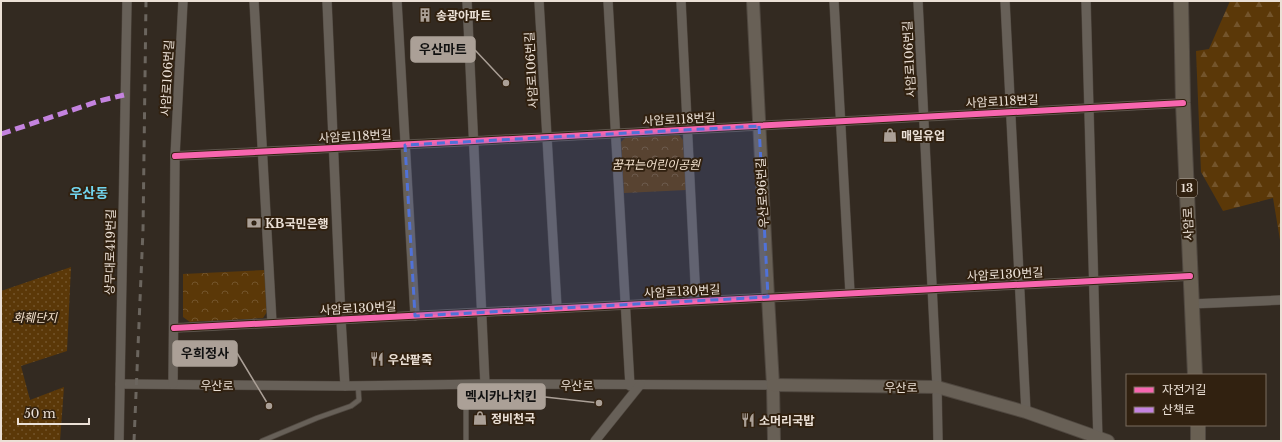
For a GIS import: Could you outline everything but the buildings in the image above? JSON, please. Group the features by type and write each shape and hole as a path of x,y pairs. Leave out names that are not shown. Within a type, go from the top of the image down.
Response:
{"main road":[{"name":"사암로","path":"1181,1 1183,103 1195,374"},
{"path":"1198,426 1198,441"}],"street":[{"name":"상무대로419번길","path":"119,441 127,1"},
{"name":"사암로106번길","path":"173,384 175,156 184,1"},
{"path":"254,1 272,323"},
{"path":"327,1 334,148"},
{"path":"397,1 405,145"},
{"path":"467,1 485,384"},
{"name":"사암로106번길","path":"539,1 546,137"},
{"path":"608,1 630,386"},
{"path":"681,1 688,129"},
{"name":"우산로96번길","path":"753,1 774,386 774,441"},
{"path":"834,1 850,293"},
{"name":"사암로106번길","path":"918,1 924,117"},
{"path":"1005,1 1012,112"},
{"path":"1086,1 1094,281"},
{"name":"사암로118번길","path":"175,156 1183,103"},
{"name":"사암로118번길","path":"1012,112 1020,284"},
{"path":"924,117 937,387 938,441"},
{"name":"사암로118번길","path":"688,129 696,301"},
{"path":"546,137 556,308"},
{"name":"사암로118번길","path":"405,145 415,316"},
{"name":"사암로118번길","path":"334,148 345,386"},
{"name":"사암로130번길","path":"174,328 1190,276"},
{"name":"우산로","path":"120,384 345,386 485,384 937,387 1026,412 1102,440 1094,281"},
{"path":"1020,284 1026,412"},
{"path":"1191,304 1281,300"},
{"path":"595,441 640,386"}],"lane":[{"path":"466,384 466,441"},
{"path":"262,441 317,418 351,406 359,400 358,385"}],"highlighted area":[{"path":"759,126 768,297 415,316 405,145"}],"green space":[{"path":"1230,1 1281,1 1281,246 1273,198 1223,211 1201,172 1196,51 1209,49"},
{"name":"꿈꾸는어린이공원","path":"679,135 683,140 686,190 624,193 621,142 626,137"},
{"name":"화훼단지","path":"71,267 67,351 21,366 30,400 64,387 60,441 1,441 1,291"},
{"path":"265,270 267,312 263,318 190,322 183,317 183,274"}],"railway":[{"path":"134,441 143,230 146,1"}],"marked path":[{"path":"1,134 99,101 124,95"}],"cycle path":[{"path":"175,156 1183,103"},
{"path":"174,328 1190,276"}],"place":[{"name":"송광아파트","path":"425,15"},
{"name":"우산마트","path":"506,83"},
{"name":"매일유업","path":"890,135"},
{"name":"KB국민은행","path":"254,223"},
{"name":"우산팥죽","path":"377,359"},
{"name":"멕시카나치킨","path":"599,403"},
{"name":"우희정사","path":"269,406"},
{"name":"정비천국","path":"480,418"},
{"name":"소머리국밥","path":"748,420"}],"district":[{"name":"우산동","path":"89,193"}]}
